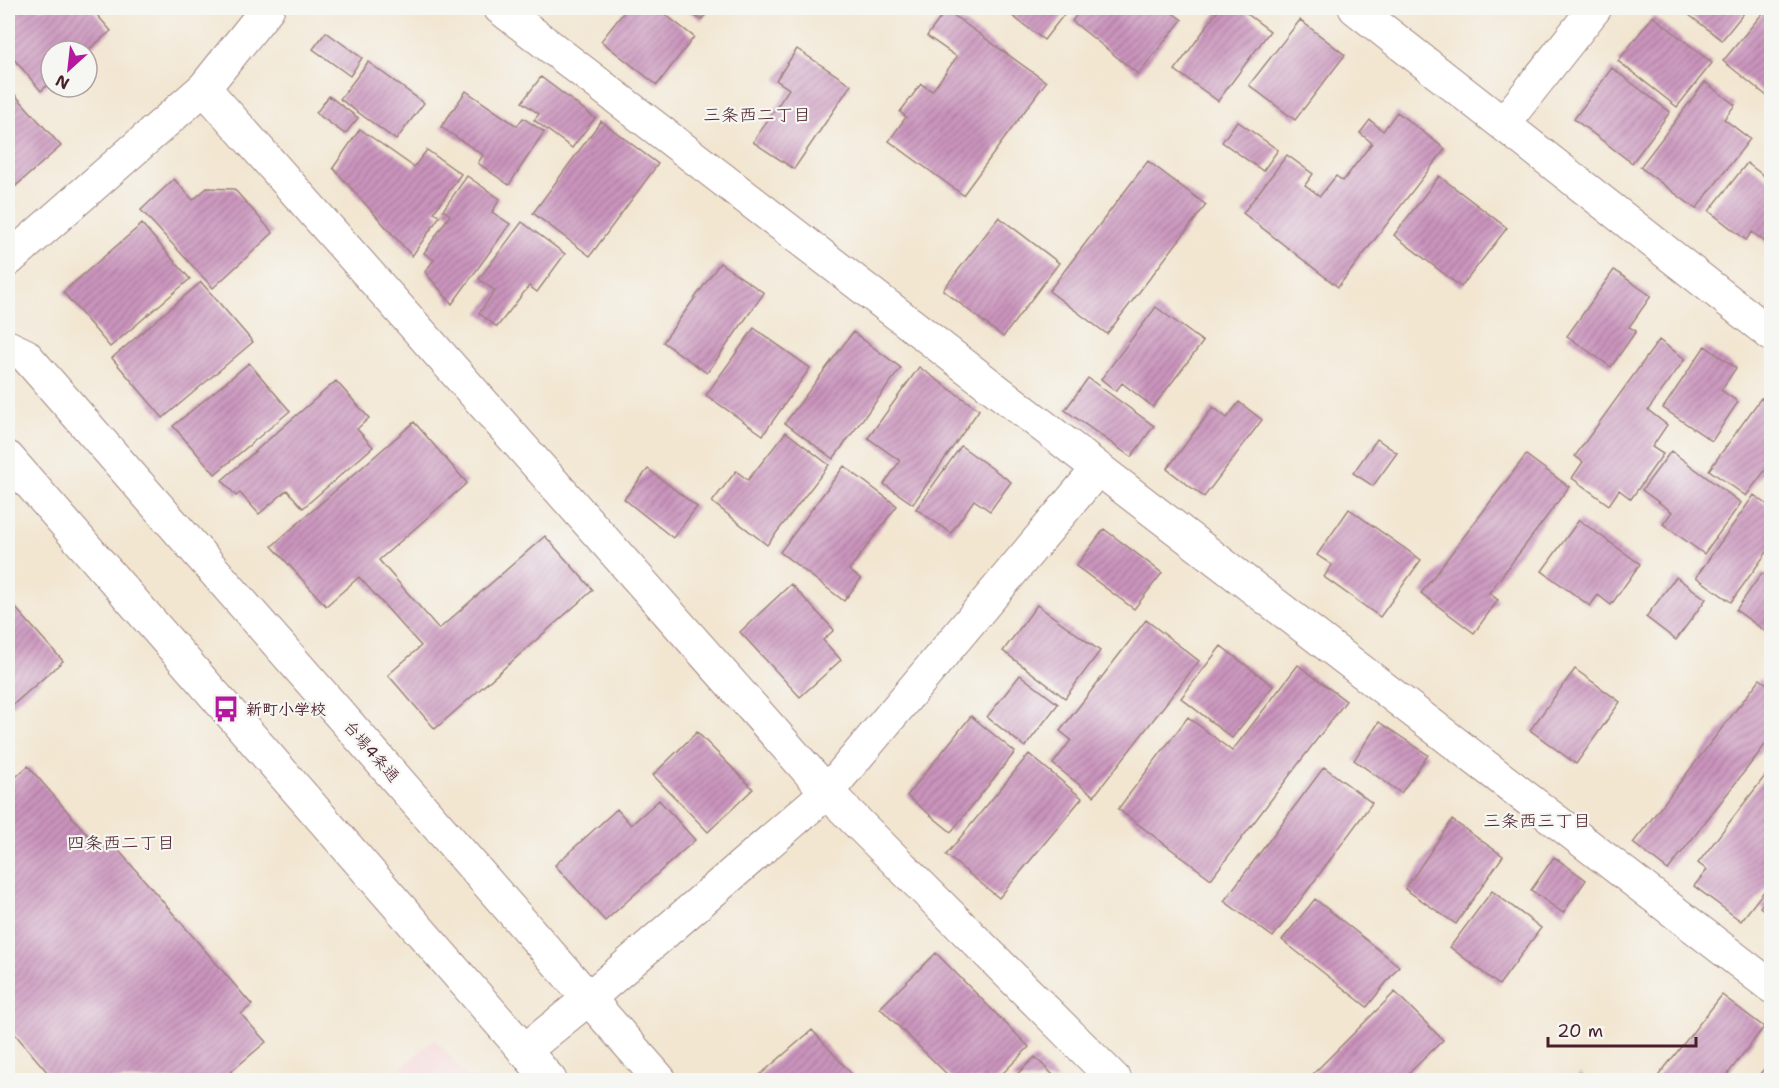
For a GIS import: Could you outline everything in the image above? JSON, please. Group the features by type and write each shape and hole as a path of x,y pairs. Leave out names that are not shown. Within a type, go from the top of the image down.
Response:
{"main road":[{"path":"8,260 204,88 268,8"},
{"path":"500,8 1097,470 1772,987"},
{"path":"1355,8 1772,335"},
{"path":"1504,123 1595,8"},
{"path":"204,88 827,792 1115,1080"},
{"name":"台場4条通","path":"8,347 25,355 660,1080"},
{"path":"8,459 550,1080"},
{"path":"524,1051 588,999 827,792 1097,470"}],"shaded area":[{"path":"434,1039 470,1080 388,1080"}],"building":[{"path":"11,8 91,8 111,31 99,41 99,39 39,39 39,89 8,52 8,11"},
{"path":"627,8 657,8 694,37 657,85 601,41"},
{"path":"684,8 711,8 701,20"},
{"path":"1002,8 1069,8 1044,40"},
{"path":"1082,8 1166,8 1182,20 1138,74 1072,21"},
{"path":"1220,8 1239,8 1270,31 1218,101 1175,70"},
{"path":"1680,8 1748,8 1722,40"},
{"path":"1767,8 1772,8 1772,100 1723,61"},
{"path":"946,10 1046,82 963,195 889,141 906,117 900,112 921,84 932,91 957,57 927,36"},
{"path":"1653,16 1712,63 1677,107 1618,61"},
{"path":"1300,20 1345,55 1295,120 1249,85"},
{"path":"326,32 362,58 350,76 313,49"},
{"path":"797,49 851,85 794,169 753,142 789,89 776,80"},
{"path":"368,62 424,103 396,140 340,99"},
{"path":"1612,68 1670,112 1632,163 1574,119"},
{"path":"541,77 595,118 572,148 534,120 539,114 522,102"},
{"path":"1705,82 1735,105 1724,119 1750,139 1696,209 1640,167"},
{"path":"8,87 61,146 10,191 8,188"},
{"path":"466,91 517,126 523,118 544,132 509,185 478,163 483,155 441,127"},
{"path":"329,96 358,118 345,134 316,113"},
{"path":"1397,112 1445,149 1338,287 1243,213 1287,155 1313,174 1305,185 1320,196 1336,176 1343,181 1372,143 1360,133 1370,120 1383,131"},
{"path":"601,121 658,164 590,256 533,213"},
{"path":"1237,121 1278,150 1263,171 1222,142"},
{"path":"360,129 414,167 427,150 461,174 434,212 440,216 412,256 333,168"},
{"path":"1148,161 1206,205 1107,334 1049,291"},
{"path":"1747,163 1772,182 1772,247 1752,232 1746,240 1709,211"},
{"path":"467,176 500,199 492,212 510,224 452,304 425,272 434,260 424,253 450,215 443,210"},
{"path":"1439,176 1507,228 1461,287 1394,235"},
{"path":"174,179 193,200 207,188 234,189 273,233 213,288 141,210"},
{"path":"999,217 1059,263 1003,337 943,290"},
{"path":"522,222 565,254 537,292 529,286 497,327 479,313 495,291 479,279"},
{"path":"142,224 190,279 110,347 63,292"},
{"path":"720,263 764,293 707,373 663,342"},
{"path":"1614,270 1651,296 1629,327 1636,331 1611,367 1567,336"},
{"path":"201,282 253,342 163,418 112,358"},
{"path":"1156,307 1203,342 1153,407 1122,383 1116,391 1101,379"},
{"path":"754,328 810,368 763,435 706,395"},
{"path":"853,332 901,368 833,459 785,423"},
{"path":"1659,340 1685,359 1648,410 1667,425 1652,447 1663,454 1631,499 1619,490 1609,505 1572,478 1583,462 1575,456"},
{"path":"1705,346 1736,368 1721,390 1738,402 1712,441 1663,408"},
{"path":"249,363 290,411 215,474 173,426"},
{"path":"919,367 979,410 913,504 884,484 900,461 868,438"},
{"path":"1088,378 1154,426 1131,457 1065,410"},
{"path":"336,381 369,418 357,429 373,447 303,508 287,490 259,514 240,493 236,496 222,480"},
{"path":"1761,398 1772,405 1772,461 1746,496 1709,470"},
{"path":"1239,402 1262,420 1204,497 1167,469 1213,407 1227,418"},
{"path":"414,422 467,483 379,560 439,629 545,536 593,590 435,729 388,675 421,646 359,577 326,606 272,546"},
{"path":"786,432 829,465 767,545 712,502 736,471 748,480"},
{"path":"1377,439 1397,453 1373,486 1353,473"},
{"path":"961,446 1011,482 990,511 974,500 951,533 916,509"},
{"path":"1671,451 1741,503 1704,554 1663,524 1672,512 1642,490"},
{"path":"1526,455 1569,487 1489,593 1498,600 1474,633 1421,593"},
{"path":"844,466 897,506 849,570 861,579 844,601 780,552"},
{"path":"648,469 697,507 673,538 624,499"},
{"path":"1754,495 1772,508 1772,545 1731,602 1696,577"},
{"path":"1349,509 1421,560 1380,617 1324,577 1332,565 1317,555"},
{"path":"1579,520 1640,564 1611,605 1598,595 1590,606 1542,571"},
{"path":"1104,529 1162,573 1134,609 1076,566"},
{"path":"1762,573 1772,580 1772,636 1736,610"},
{"path":"1676,577 1706,599 1676,640 1646,617"},
{"path":"791,584 834,630 823,640 841,660 800,697 740,632"},
{"path":"8,603 13,605 63,661 8,709"},
{"path":"1037,605 1100,651 1065,698 1003,651"},
{"path":"1146,620 1199,661 1094,796 1053,764 1071,740 1060,731"},
{"path":"1221,646 1273,686 1232,738 1181,698"},
{"path":"1298,665 1346,701 1211,879 1118,809 1188,717 1232,751"},
{"path":"1575,669 1620,702 1576,764 1530,730"},
{"path":"1020,675 1058,704 1025,747 987,717"},
{"path":"1760,679 1772,688 1772,736 1668,870 1633,843"},
{"path":"971,716 1015,752 951,832 907,796"},
{"path":"1379,722 1428,755 1401,793 1354,760"},
{"path":"697,732 753,789 708,832 653,775"},
{"path":"1029,754 1082,798 999,898 946,855"},
{"path":"28,766 98,847 108,838 252,1005 241,1014 266,1042 221,1080 54,1080 8,1026 8,784"},
{"path":"1324,767 1372,803 1273,937 1224,901"},
{"path":"1772,767 1772,881 1741,921 1694,886 1707,870 1698,863"},
{"path":"659,800 695,840 605,921 555,865 617,809 631,825"},
{"path":"1452,820 1503,856 1456,924 1405,889"},
{"path":"1554,857 1586,880 1563,913 1531,890"},
{"path":"1492,891 1541,928 1499,985 1450,947"},
{"path":"1772,892 1772,916 1760,907"},
{"path":"1315,899 1399,966 1367,1007 1282,940"},
{"path":"936,953 1029,1047 996,1080 953,1080 880,1008"},
{"path":"1395,992 1443,1040 1402,1080 1307,1080"},
{"path":"1722,995 1764,1027 1723,1080 1655,1080"},
{"path":"812,1030 857,1080 754,1080"},
{"path":"1035,1057 1058,1080 1011,1080"},
{"path":"1772,1059 1772,1080 1755,1080"},
{"path":"1580,1074 1589,1080 1575,1080"}],"place":[{"name":"新町小学校","path":"226,709"}],"district":[{"name":"三条西二丁目","path":"757,115"},
{"name":"三条西三丁目","path":"1537,821"},
{"name":"四条西二丁目","path":"121,843"}]}
